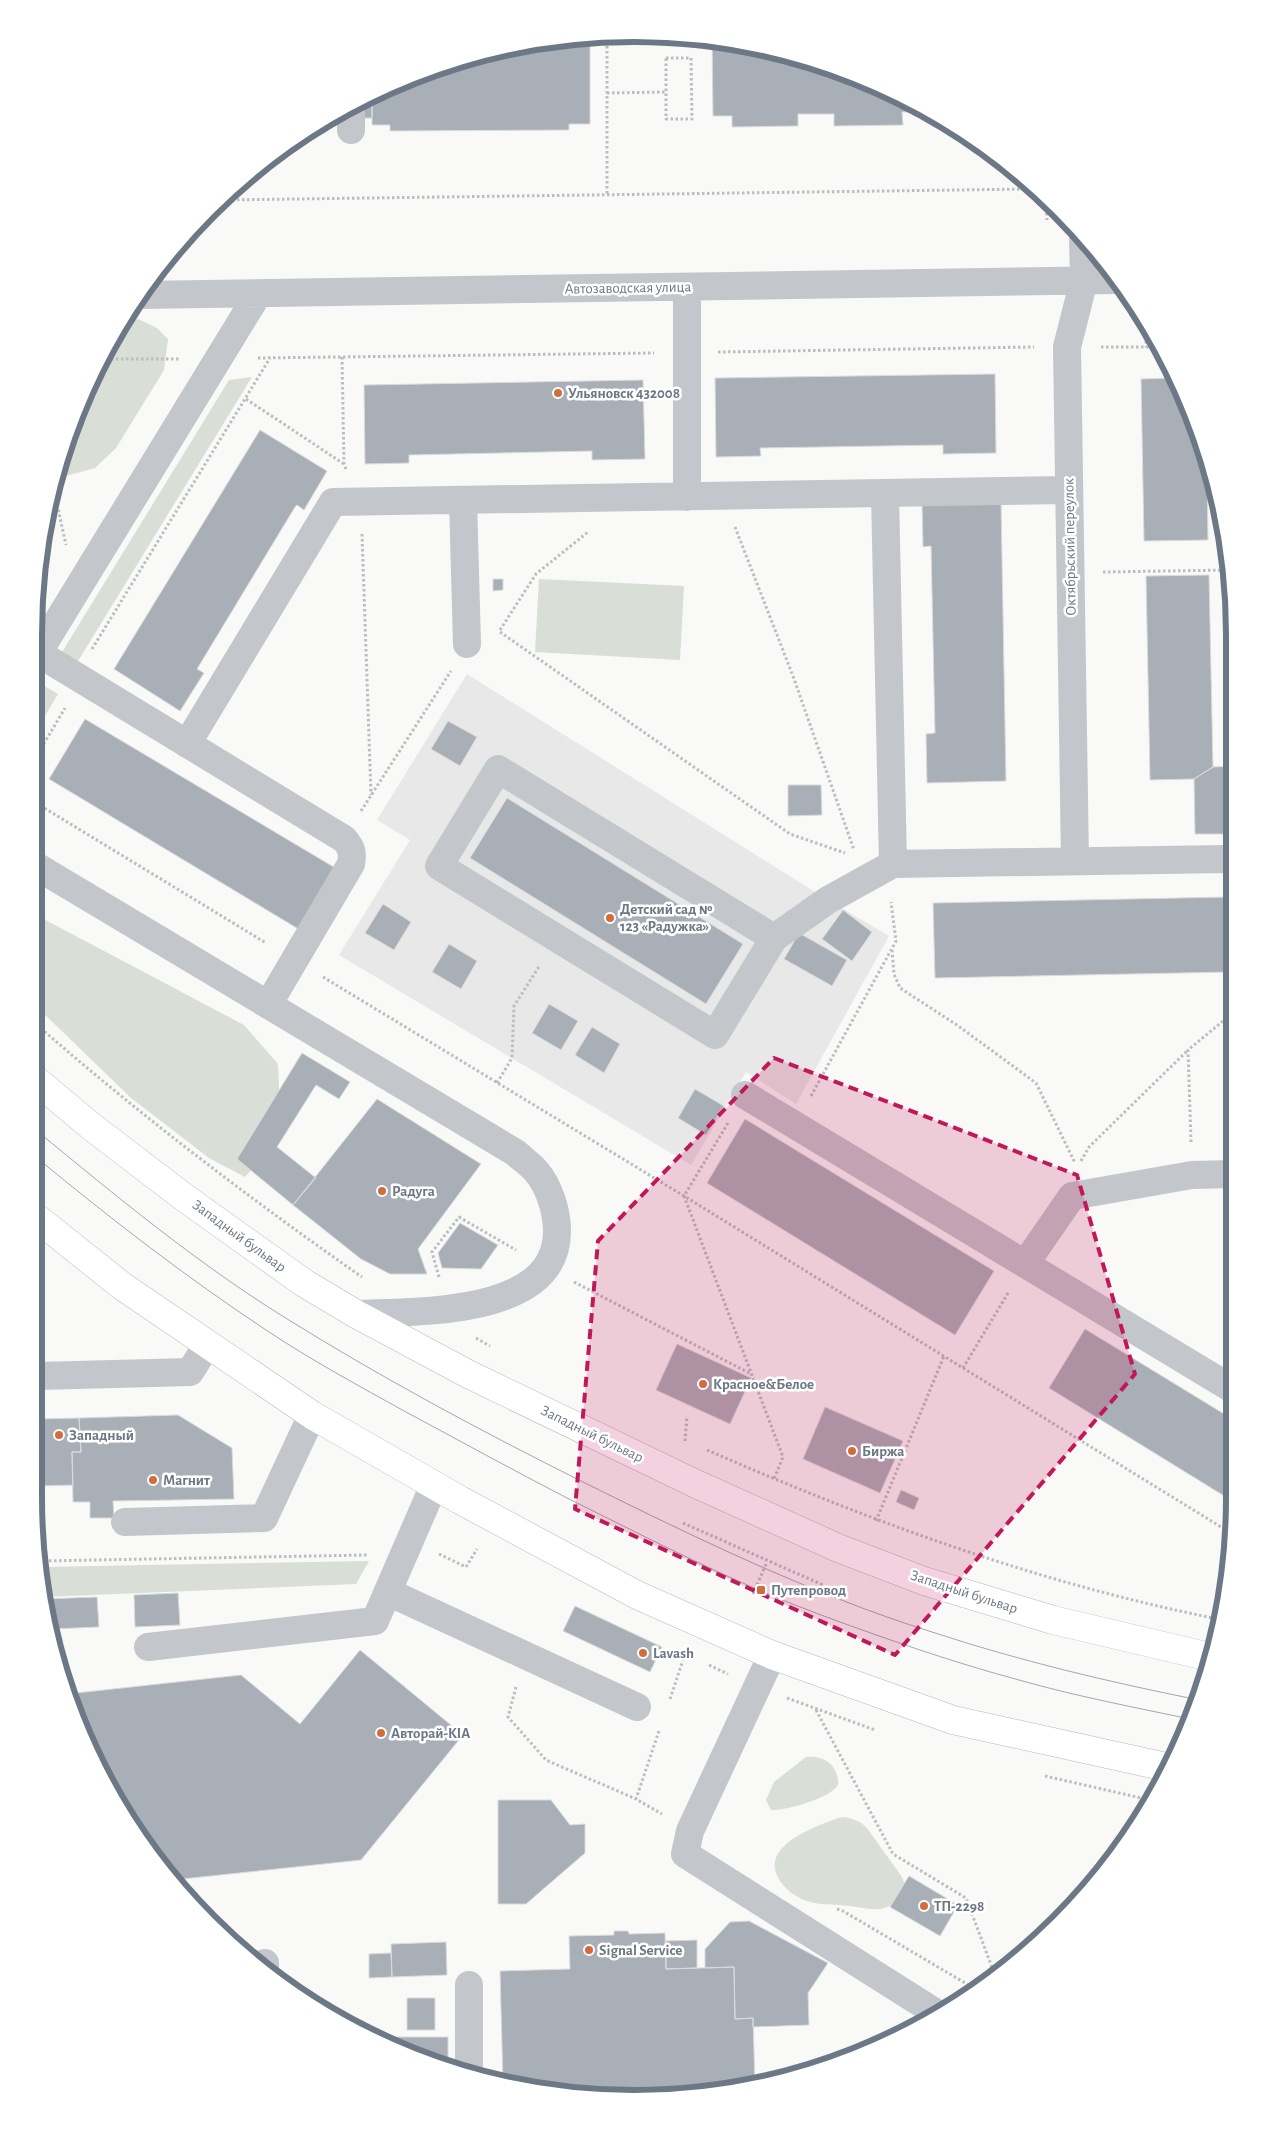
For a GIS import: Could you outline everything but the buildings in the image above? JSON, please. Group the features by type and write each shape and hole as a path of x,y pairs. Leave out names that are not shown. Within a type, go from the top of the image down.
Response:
{"main road":[{"name":"Западный бульвар","path":"43,1085 92,1127 185,1198 304,1283 356,1314 468,1374 694,1483 838,1548 924,1581 1053,1620 1205,1656"},
{"path":"43,1223 122,1286 312,1415 434,1485 636,1595 772,1655 953,1720 1162,1766"}],"street":[{"name":"Октябрьский переулок","path":"1075,861 1067,347 1084,280 1083,248"},
{"name":"Автозаводская улица","path":"149,296 1108,280"},
{"path":"687,287 687,497"},
{"path":"43,646 258,294"},
{"path":"188,744 333,502 1069,490"},
{"path":"885,494 889,865"},
{"path":"463,500 467,644"},
{"path":"43,659 79,678 344,839 351,847 353,855 351,864 268,1005"},
{"path":"774,938 498,769 439,866 715,1035 774,938 828,900 889,865 1226,859"},
{"path":"43,870 516,1153 537,1172 549,1194 557,1219 557,1245 546,1268 532,1283 512,1293 480,1304 424,1311 356,1314"},
{"path":"746,1095 1226,1385"},
{"path":"1025,1264 1072,1196 1192,1175 1226,1174"},
{"path":"43,1376 190,1372 207,1344"},
{"path":"126,1522 264,1518 312,1415"},
{"path":"148,1646 375,1621 434,1485"},
{"path":"388,1592 637,1707"},
{"path":"772,1655 690,1831 685,1854 932,2010"},
{"path":"469,1985 470,2067"}],"path":[{"path":"607,43 608,194"},
{"path":"666,58 691,58 692,119 666,119 666,92 666,58"},
{"path":"607,93 666,92"},
{"path":"233,200 1025,189"},
{"path":"1046,210 1047,220"},
{"path":"1146,337 1146,347"},
{"path":"111,359 1151,347"},
{"path":"342,357 344,464 361,502 371,796"},
{"path":"43,744 79,678 271,358"},
{"path":"246,399 344,464"},
{"path":"724,497 793,676 856,857"},
{"path":"344,839 467,644 493,639 536,574 630,498"},
{"path":"57,505 66,546 62,554"},
{"path":"1070,573 1222,570"},
{"path":"499,632 790,834 856,857 889,865 896,941 795,1125"},
{"path":"43,807 684,1196 1225,1530"},
{"path":"497,1083 512,1058 514,1006 557,938"},
{"path":"892,950 894,974 900,988 957,1025 1036,1083 1078,1169 1089,1147 1188,1050 1226,1019"},
{"path":"43,1030 149,1117 291,1227 363,1277"},
{"path":"1188,1050 1192,1175"},
{"path":"684,1196 746,1095"},
{"path":"684,1196 782,1458 774,1480"},
{"path":"440,1281 432,1252 459,1217 546,1268 751,1374"},
{"path":"963,1368 1025,1264"},
{"path":"475,1338 492,1347"},
{"path":"876,1520 944,1356"},
{"path":"686,1441 687,1416"},
{"path":"677,1436 692,1444"},
{"path":"700,1447 774,1480 953,1548 1071,1584 1214,1619"},
{"path":"683,1523 767,1562 823,1585"},
{"path":"46,1561 372,1555"},
{"path":"754,1594 767,1562"},
{"path":"670,1700 685,1654"},
{"path":"526,1656 508,1717 546,1760 636,1798 690,1831"},
{"path":"816,1710 892,1854 966,1898 993,1970"},
{"path":"636,1798 660,1726"},
{"path":"834,1909 843,1911 970,1986"}],"highlighted area":[{"path":"774,1058 1077,1175 1135,1374 895,1655 575,1509 598,1241"}],"shaded area":[{"path":"134,319 138,319 157,328 168,339 164,370 116,448 95,468 64,476 88,408 122,338"},
{"path":"252,377 75,666 59,657 229,380"},
{"path":"539,579 684,586 680,660 535,652"},
{"name":"Детский сад № 123 «Радужка»","path":"467,674 828,900 889,936 796,1104 746,1072 691,1165 339,955 410,840 377,820"},
{"path":"43,685 58,694 43,719"},
{"path":"43,919 244,1025 278,1064 280,1109 265,1154 245,1177 209,1158 131,1098 43,1013"},
{"path":"369,1561 356,1584 51,1597 47,1567"},
{"path":"806,1757 821,1758 829,1762 837,1775 837,1786 826,1795 807,1803 771,1810 766,1800 774,1782"},
{"path":"846,1817 860,1822 867,1828 902,1877 905,1884 900,1894 887,1907 873,1909 812,1903 792,1893 780,1881 775,1869 776,1858 782,1848 803,1833 838,1818"}],"tram line":[{"path":"43,1136 188,1252 284,1317 431,1403 625,1503 754,1564 887,1617 965,1643 1031,1662 1191,1698"},
{"path":"43,1163 178,1268 236,1310 300,1352 507,1466 661,1545 756,1589 845,1624 919,1650 1040,1686 1184,1718"}],"place":[{"name":"Ульяновск 432008","path":"558,393"},
{"name":"Детский сад № 123 «Радужка»","path":"610,918"},
{"name":"Радуга","path":"382,1191"},
{"name":"Красное&Белое","path":"703,1384"},
{"name":"Западный","path":"59,1435"},
{"name":"Биржа","path":"852,1451"},
{"name":"Магнит","path":"153,1480"},
{"name":"Путепровод","path":"761,1590"},
{"name":"Lavash","path":"643,1653"},
{"name":"Авторай-KIA","path":"381,1733"},
{"name":"ТП-2298","path":"924,1906"},
{"name":"Signal Service","path":"589,1950"}]}
